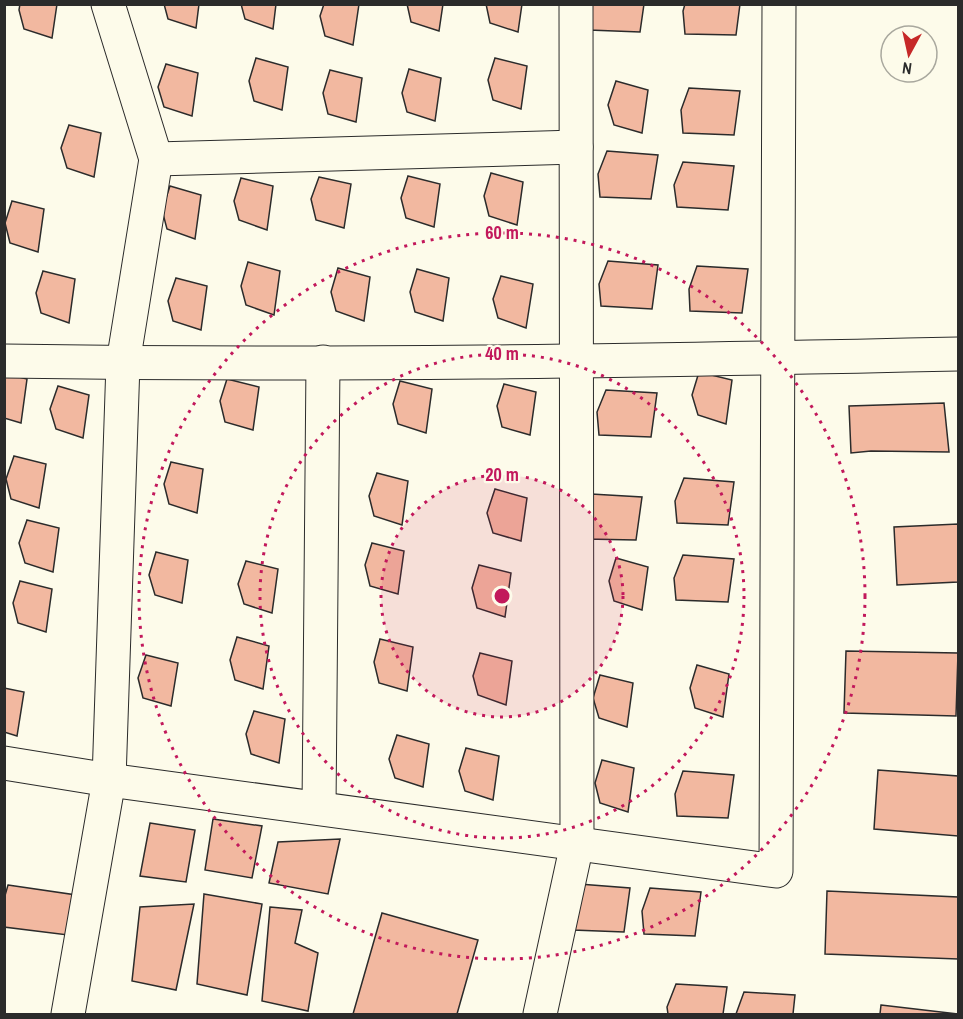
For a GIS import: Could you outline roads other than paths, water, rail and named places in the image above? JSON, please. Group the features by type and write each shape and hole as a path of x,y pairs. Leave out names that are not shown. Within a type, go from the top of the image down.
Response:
{"street":[{"path":"68,1014 109,780 123,363 156,159 108,4"},
{"path":"540,1014 577,844 576,4"},
{"path":"4,763 109,780 776,871 779,4"},
{"path":"156,159 576,147"},
{"path":"4,361 576,362 958,354"},
{"path":"319,808 322,362"}]}
